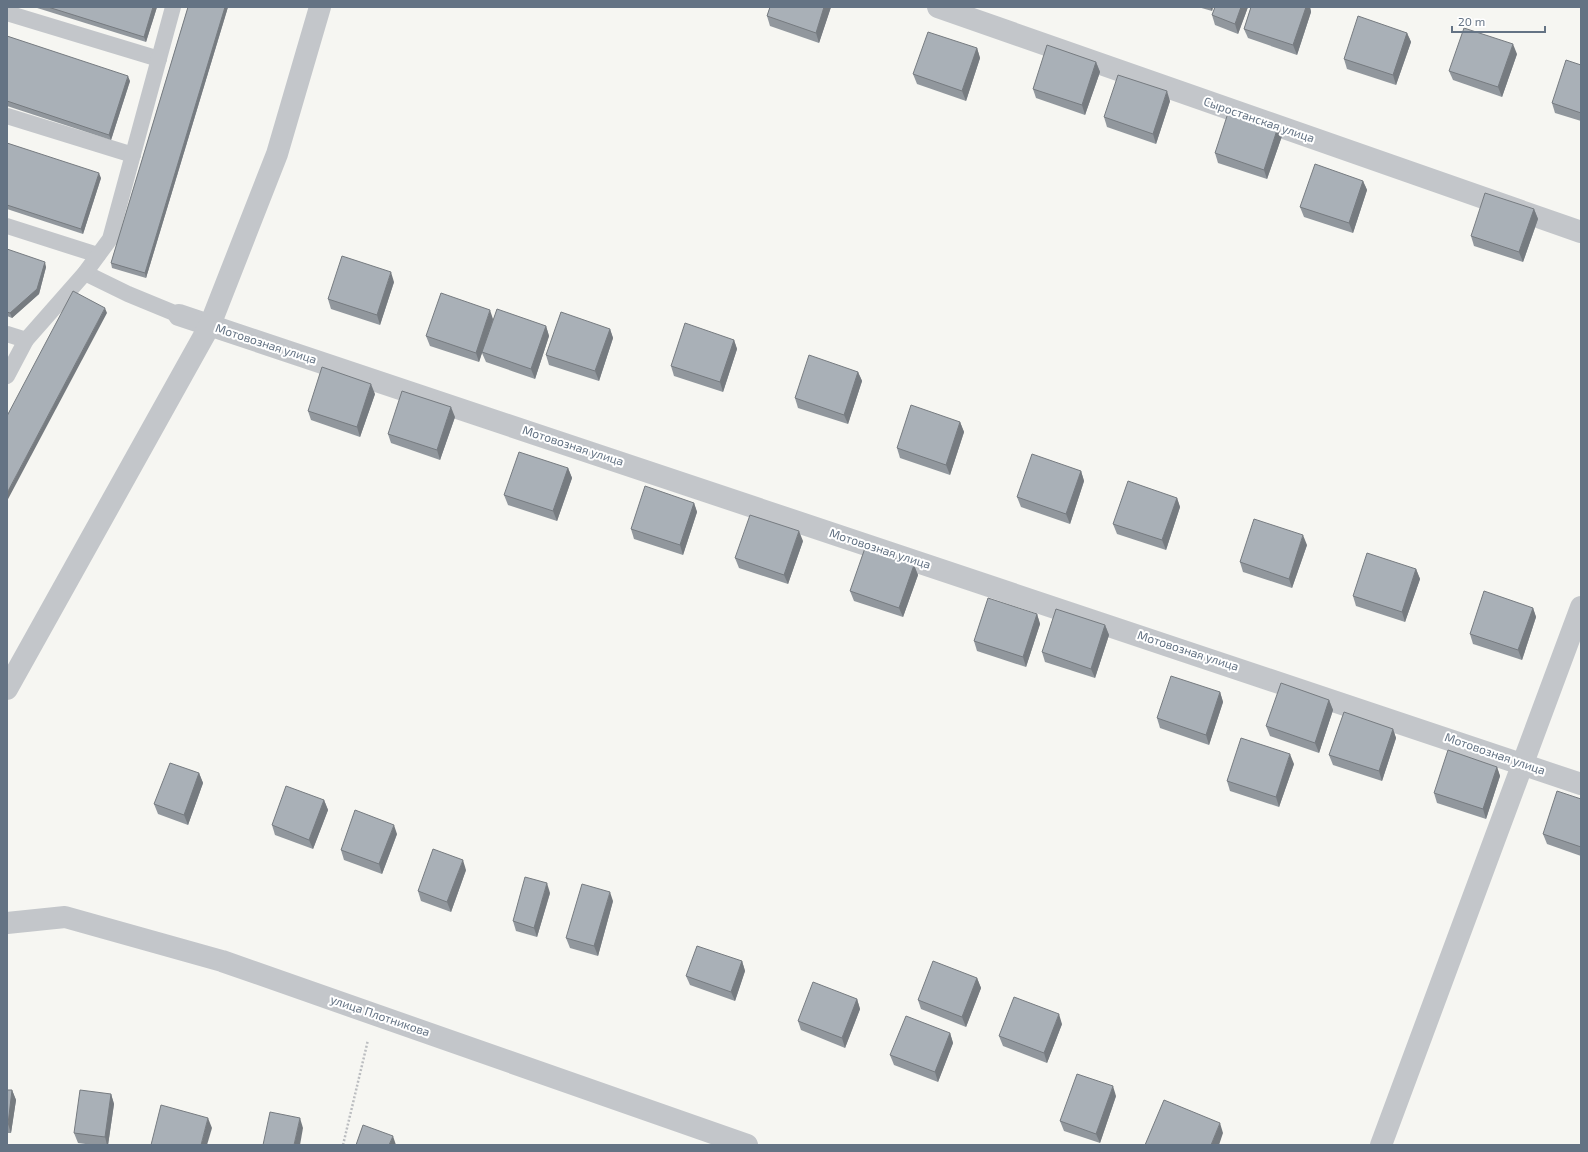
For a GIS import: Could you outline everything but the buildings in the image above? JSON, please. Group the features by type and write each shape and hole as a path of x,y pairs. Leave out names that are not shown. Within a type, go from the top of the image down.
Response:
{"street":[{"path":"7,689 210,325 277,154 320,7"},
{"name":"Сыростанская улица","path":"938,7 1581,232"},
{"name":"Мотовозная улица","path":"179,315 1523,763 1581,784"},
{"path":"1381,1145 1581,608"},
{"name":"улица Плотникова","path":"7,923 65,917 222,961 747,1145"}],"lane":[{"path":"7,376 26,340 85,272 110,239 173,7"},
{"path":"7,13 159,59"},
{"path":"7,116 133,155"},
{"path":"7,226 98,255"},
{"path":"85,272 128,294 179,315"},
{"path":"7,334 26,340"}],"path":[{"path":"342,1145 374,1014"}]}
